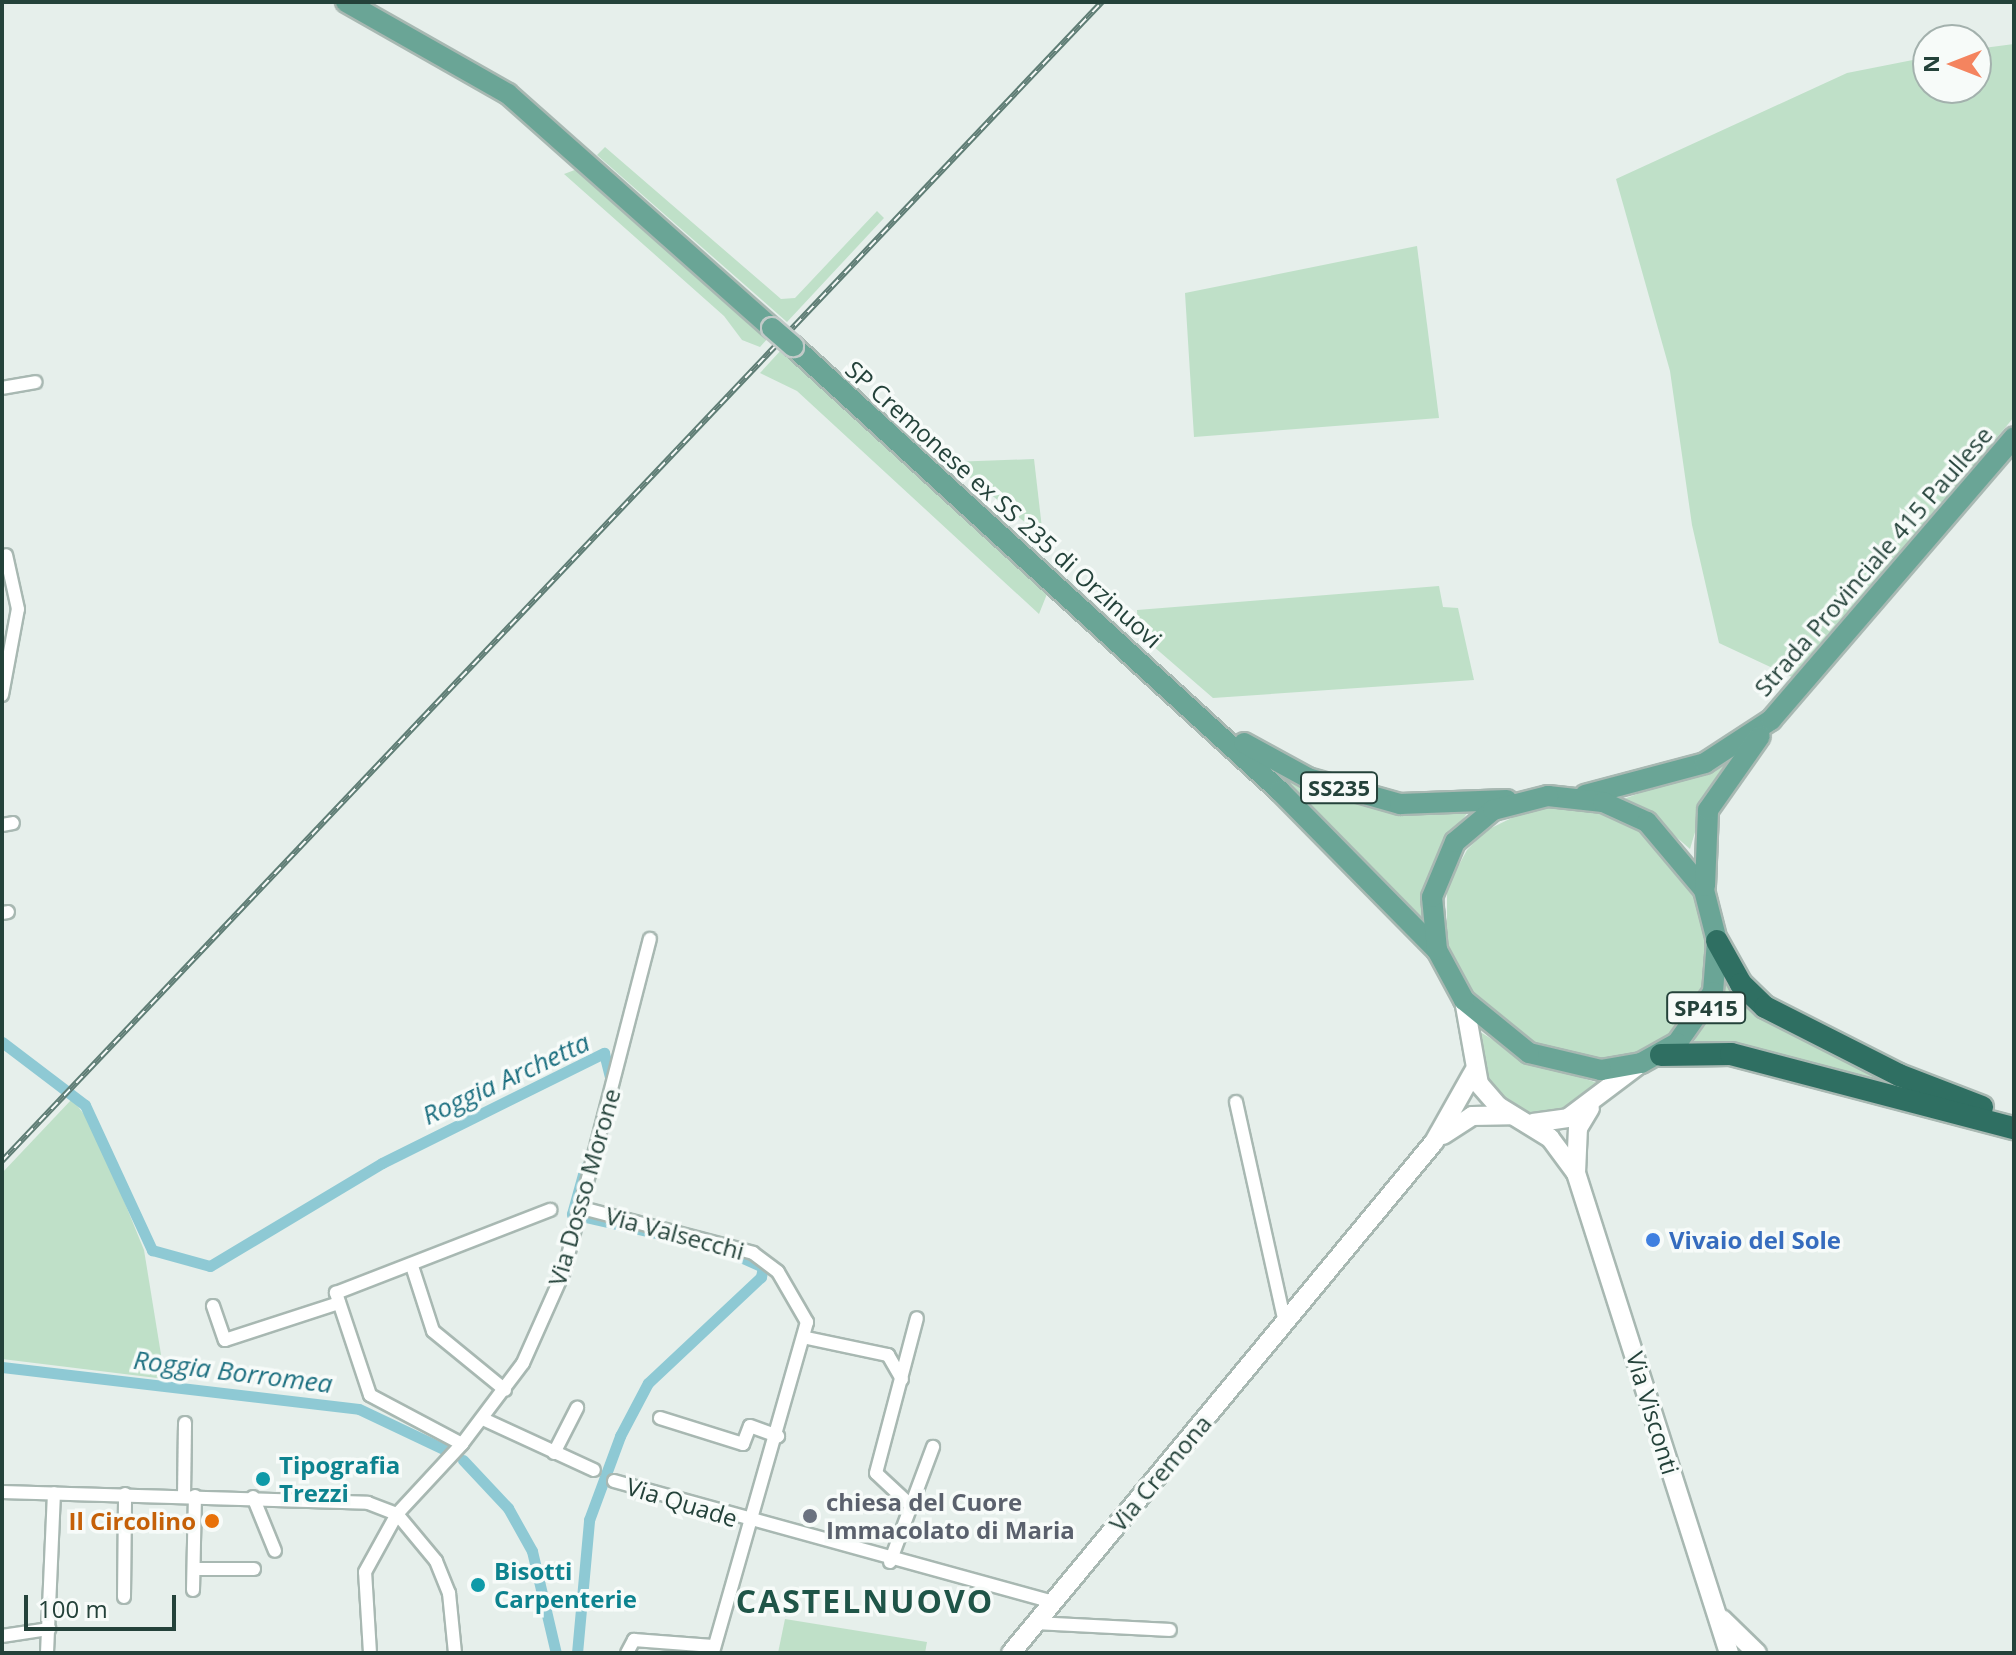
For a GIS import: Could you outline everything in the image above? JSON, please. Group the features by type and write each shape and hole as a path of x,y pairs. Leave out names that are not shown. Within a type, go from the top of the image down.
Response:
{"highway":[{"name":"SP415","path":"1717,941 1741,984 1765,1007 1899,1075 2014,1118"},
{"name":"SP415","path":"1651,1059 1731,1054 2014,1128"}],"main road":[{"name":"SP Cremonese ex SS 235 di Orzinuovi","path":"346,2 435,46 546,124 1181,700"},
{"name":"Strada Provinciale 415 Paullese","path":"1704,890 1708,810 1771,720 2014,437"},
{"name":"SS235","path":"1181,700 1264,757 1336,788 1400,804 1519,800"},
{"name":"SS235","path":"1181,700 1437,950"},
{"name":"Strada Provinciale 415 Paullese","path":"1577,796 1674,775 1771,720"},
{"name":"SP415","path":"1577,796 1647,822 1704,890 1717,941 1718,967 1705,1011 1651,1059 1601,1070 1539,1057 1500,1036 1464,1000 1437,950 1432,897 1441,864 1474,824 1519,800 1577,796"},
{"path":"1464,1000 1474,1071 1511,1115 1533,1123 1568,1118 1651,1059"},
{"name":"Via Cremona","path":"1011,1653 1434,1142 1474,1071"},
{"path":"1576,1173 1578,1128 1602,1094"},
{"name":"Via Cremona","path":"1434,1142 1472,1116 1511,1115"},
{"path":"1533,1123 1576,1173"},
{"name":"Via Visconti","path":"1576,1173 1729,1653"},
{"path":"1716,1612 1757,1653"}],"street":[{"path":"2,388 35,382"},
{"path":"2,695 18,609 6,555"},
{"name":"Via Dosso Morone","path":"370,1653 365,1572 397,1514 462,1444 505,1390 552,1301 580,1214 650,939"},
{"path":"1236,1102 1285,1323"},
{"path":"462,1444 370,1395 336,1293 550,1210"},
{"name":"Via Valsecchi","path":"580,1214 753,1253 772,1264 803,1310 807,1338"},
{"path":"412,1266 433,1331 505,1390"},
{"path":"213,1306 225,1340 339,1303"},
{"path":"907,1502 876,1473 917,1318"},
{"path":"627,1653 634,1640 713,1650 807,1338 888,1355 902,1379"},
{"path":"554,1453 577,1408"},
{"path":"660,1418 743,1444 750,1426 778,1436"},
{"path":"483,1419 594,1470"},
{"path":"185,1423 193,1590"},
{"path":"890,1562 907,1502 924,1479 933,1447"},
{"name":"Via Quade","path":"614,1481 890,1562 1054,1602"},
{"path":"2,1492 341,1499 397,1514 436,1561 449,1593 455,1653"},
{"path":"47,1653 54,1493"},
{"path":"124,1597 125,1494"},
{"path":"253,1497 275,1551"},
{"path":"194,1569 254,1569"},
{"path":"1036,1623 1170,1630"},
{"path":"2,1636 49,1629"}],"green space":[{"path":"2014,44 2014,417 1796,679 1719,643 1692,525 1670,371 1616,179 1847,73 1912,60 1912,104 1992,104 1992,47"},
{"path":"605,147 781,299 795,298 877,211 884,218 787,322 597,155"},
{"path":"580,168 768,338 760,347 742,340 724,316 564,174"},
{"path":"1417,246 1439,418 1194,437 1185,293"},
{"path":"782,349 1047,594 1039,614 797,391 760,373"},
{"path":"1034,459 1043,537 951,462"},
{"path":"1439,586 1443,607 1458,608 1474,680 1213,698 1138,633 1137,610"},
{"path":"1729,760 1705,799 1690,849 1651,815 1621,800"},
{"path":"1280,778 1470,809 1437,856 1423,918"},
{"path":"1576,804 1645,827 1709,912 1708,991 1659,1051 1601,1062 1533,1049 1475,1000 1447,948 1447,887 1467,850 1485,831 1526,811"},
{"path":"1726,973 1915,1092 1693,1044"},
{"path":"1474,1028 1525,1060 1598,1083 1576,1108 1545,1118 1525,1114 1488,1085"},
{"path":"72,1099 94,1127 144,1250 165,1379 2,1359 2,1173"},
{"path":"785,1619 927,1642 925,1653 778,1653"}],"waterway":[{"name":"Roggia Archetta","path":"2,1042 85,1105 152,1250 210,1266 382,1163 604,1053 610,1077"},
{"name":"Roggia Archetta","path":"585,1167 572,1214 660,1234"},
{"name":"Roggia Archetta","path":"577,1653 589,1520 620,1436 648,1383 761,1277 763,1267 734,1254"},
{"name":"Roggia Borromea","path":"2,1367 359,1409 450,1452"},
{"name":"Roggia Borromea","path":"463,1460 508,1508 532,1551 556,1653"}],"railway":[{"path":"2,1161 1102,2"}],"place":[{"name":"Vivaio del Sole","path":"1653,1240"},
{"name":"Tipografia Trezzi","path":"263,1479"},
{"name":"chiesa del Cuore Immacolato di Maria","path":"810,1516"},
{"name":"Il Circolino","path":"212,1521"},
{"name":"Bisotti Carpenterie","path":"478,1585"}],"district":[{"name":"CASTELNUOVO","path":"865,1601"}]}
